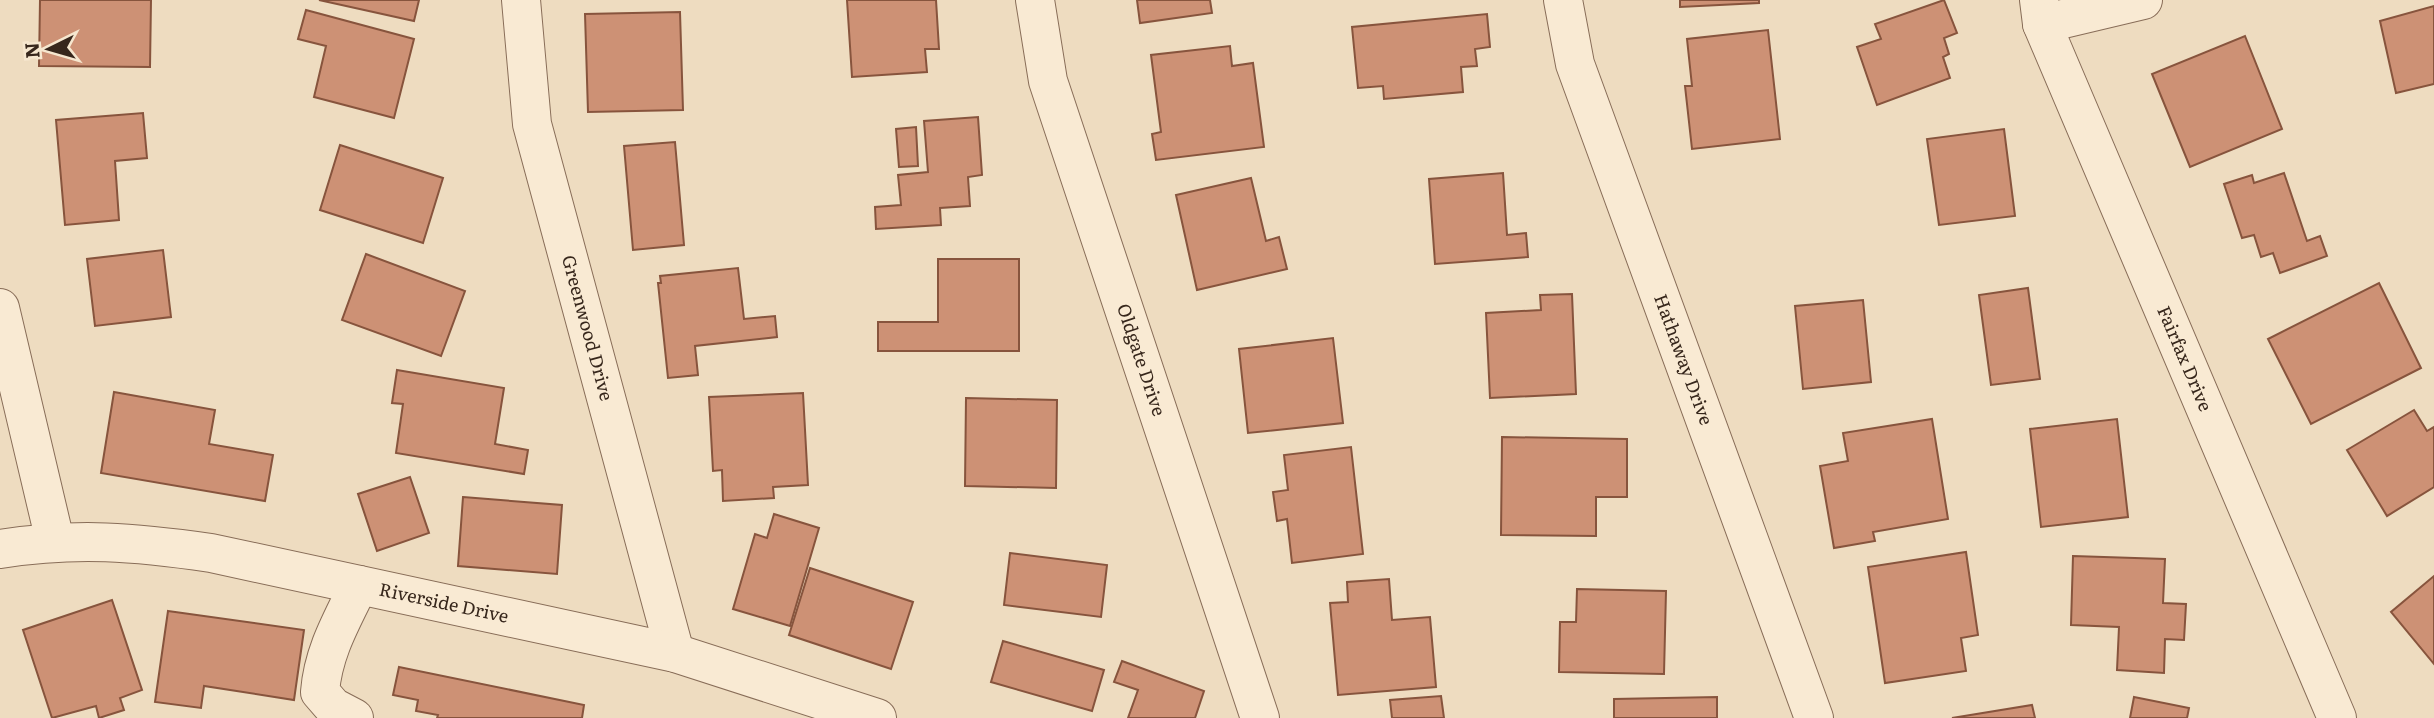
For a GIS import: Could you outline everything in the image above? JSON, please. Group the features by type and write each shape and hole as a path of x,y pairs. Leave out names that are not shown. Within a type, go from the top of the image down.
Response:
{"street":[{"name":"Greenwood Drive","path":"522,0 532,124 675,653"},
{"name":"Oldgate Drive","path":"1035,0 1048,81 1260,718"},
{"name":"Hathaway Drive","path":"1563,0 1575,64 1814,718"},
{"path":"2040,12 2143,0"},
{"name":"Fairfax Drive","path":"2040,12 2337,718"},
{"path":"0,308 55,541"},
{"name":"Riverside Drive","path":"0,549 55,541 135,542 211,553 675,653 877,718"},
{"path":"354,718 333,707 320,692 322,669 332,638 359,585"}],"building":[{"path":"40,0 151,0 150,67 39,66"},
{"path":"319,0 419,0 414,21"},
{"path":"847,0 936,0 939,49 925,49 927,72 852,77"},
{"path":"1137,0 1210,0 1212,13 1140,23"},
{"path":"1680,0 1759,0 1759,3 1680,7"},
{"path":"1944,0 1957,33 1944,38 1949,54 1943,57 1950,78 1877,105 1857,47 1881,39 1875,24"},
{"path":"2434,6 2434,84 2396,93 2380,21"},
{"path":"306,10 414,39 394,118 314,97 326,46 298,39"},
{"path":"680,12 683,110 588,112 585,14"},
{"path":"1487,14 1490,47 1475,49 1477,66 1461,67 1463,92 1384,99 1383,86 1358,88 1352,27"},
{"path":"1768,30 1780,139 1692,149 1685,86 1692,86 1687,39"},
{"path":"2245,36 2282,129 2190,167 2152,74"},
{"path":"1230,46 1232,66 1253,63 1264,147 1156,160 1152,134 1161,132 1151,55"},
{"path":"143,113 147,158 115,161 119,220 65,225 56,120"},
{"path":"978,117 982,175 968,177 970,206 940,208 941,225 876,229 875,207 901,205 898,175 928,172 924,121"},
{"path":"916,127 918,166 899,167 896,129"},
{"path":"2004,129 2015,216 1939,225 1927,139"},
{"path":"675,142 684,245 633,250 624,146"},
{"path":"340,145 443,178 423,243 320,210"},
{"path":"1503,173 1507,235 1526,233 1528,257 1435,264 1429,179"},
{"path":"2284,173 2307,241 2320,236 2327,256 2280,273 2273,253 2261,257 2254,235 2242,238 2224,184 2252,175 2254,183"},
{"path":"1251,178 1266,241 1279,237 1287,269 1197,290 1176,195"},
{"path":"163,250 171,317 95,326 87,259"},
{"path":"366,254 465,291 441,356 342,320"},
{"path":"938,259 1019,259 1019,351 878,351 878,322 938,322"},
{"path":"738,268 744,319 775,316 777,337 695,346 698,375 668,378 658,283 661,283 660,276"},
{"path":"2379,283 2421,368 2311,424 2268,339"},
{"path":"2028,288 2040,379 1991,385 1979,295"},
{"path":"1572,294 1576,394 1490,398 1486,313 1541,310 1540,295"},
{"path":"1863,300 1871,382 1803,389 1795,306"},
{"path":"1333,338 1343,423 1248,433 1239,349"},
{"path":"397,370 504,388 495,444 528,450 524,474 396,453 403,404 392,403"},
{"path":"114,392 215,410 209,444 273,455 265,501 101,473"},
{"path":"803,393 808,485 773,487 774,498 723,501 722,470 713,471 709,397"},
{"path":"966,398 1057,400 1056,488 965,486"},
{"path":"2414,410 2427,431 2434,427 2434,487 2387,516 2347,450"},
{"path":"1932,419 1948,519 1873,532 1875,541 1834,548 1820,466 1848,461 1843,433"},
{"path":"2117,419 2128,517 2041,527 2030,429"},
{"path":"1502,437 1627,439 1627,497 1596,497 1596,536 1501,535"},
{"path":"1351,447 1363,554 1292,563 1287,519 1277,521 1273,492 1288,490 1284,455"},
{"path":"410,477 429,533 377,551 358,494"},
{"path":"463,497 562,505 557,574 458,566"},
{"path":"774,514 819,528 790,626 733,609 755,534 767,538"},
{"path":"1966,552 1978,635 1961,638 1966,671 1885,683 1868,567"},
{"path":"1010,553 1107,565 1101,617 1004,605"},
{"path":"2073,556 2165,559 2163,603 2186,604 2184,640 2165,639 2164,673 2117,670 2119,627 2071,625"},
{"path":"810,568 913,602 891,669 789,635"},
{"path":"2434,576 2434,664 2391,612"},
{"path":"1389,579 1392,620 1430,617 1436,687 1338,695 1330,603 1348,602 1347,582"},
{"path":"1577,589 1666,591 1664,674 1559,672 1560,622 1576,622"},
{"path":"112,600 142,690 120,698 124,710 99,718 96,706 52,718 23,630"},
{"path":"168,611 304,630 294,700 204,686 201,708 155,702"},
{"path":"1003,641 1104,670 1092,711 991,682"},
{"path":"1122,661 1204,691 1195,718 1128,718 1138,690 1114,682"},
{"path":"399,667 584,705 582,718 437,718 438,715 416,711 418,700 393,695"},
{"path":"1441,696 1444,718 1392,718 1390,700"},
{"path":"1717,697 1717,718 1614,718 1614,699"},
{"path":"2134,697 2189,708 2187,718 2130,718"},
{"path":"2032,705 2035,718 1952,718"}]}
